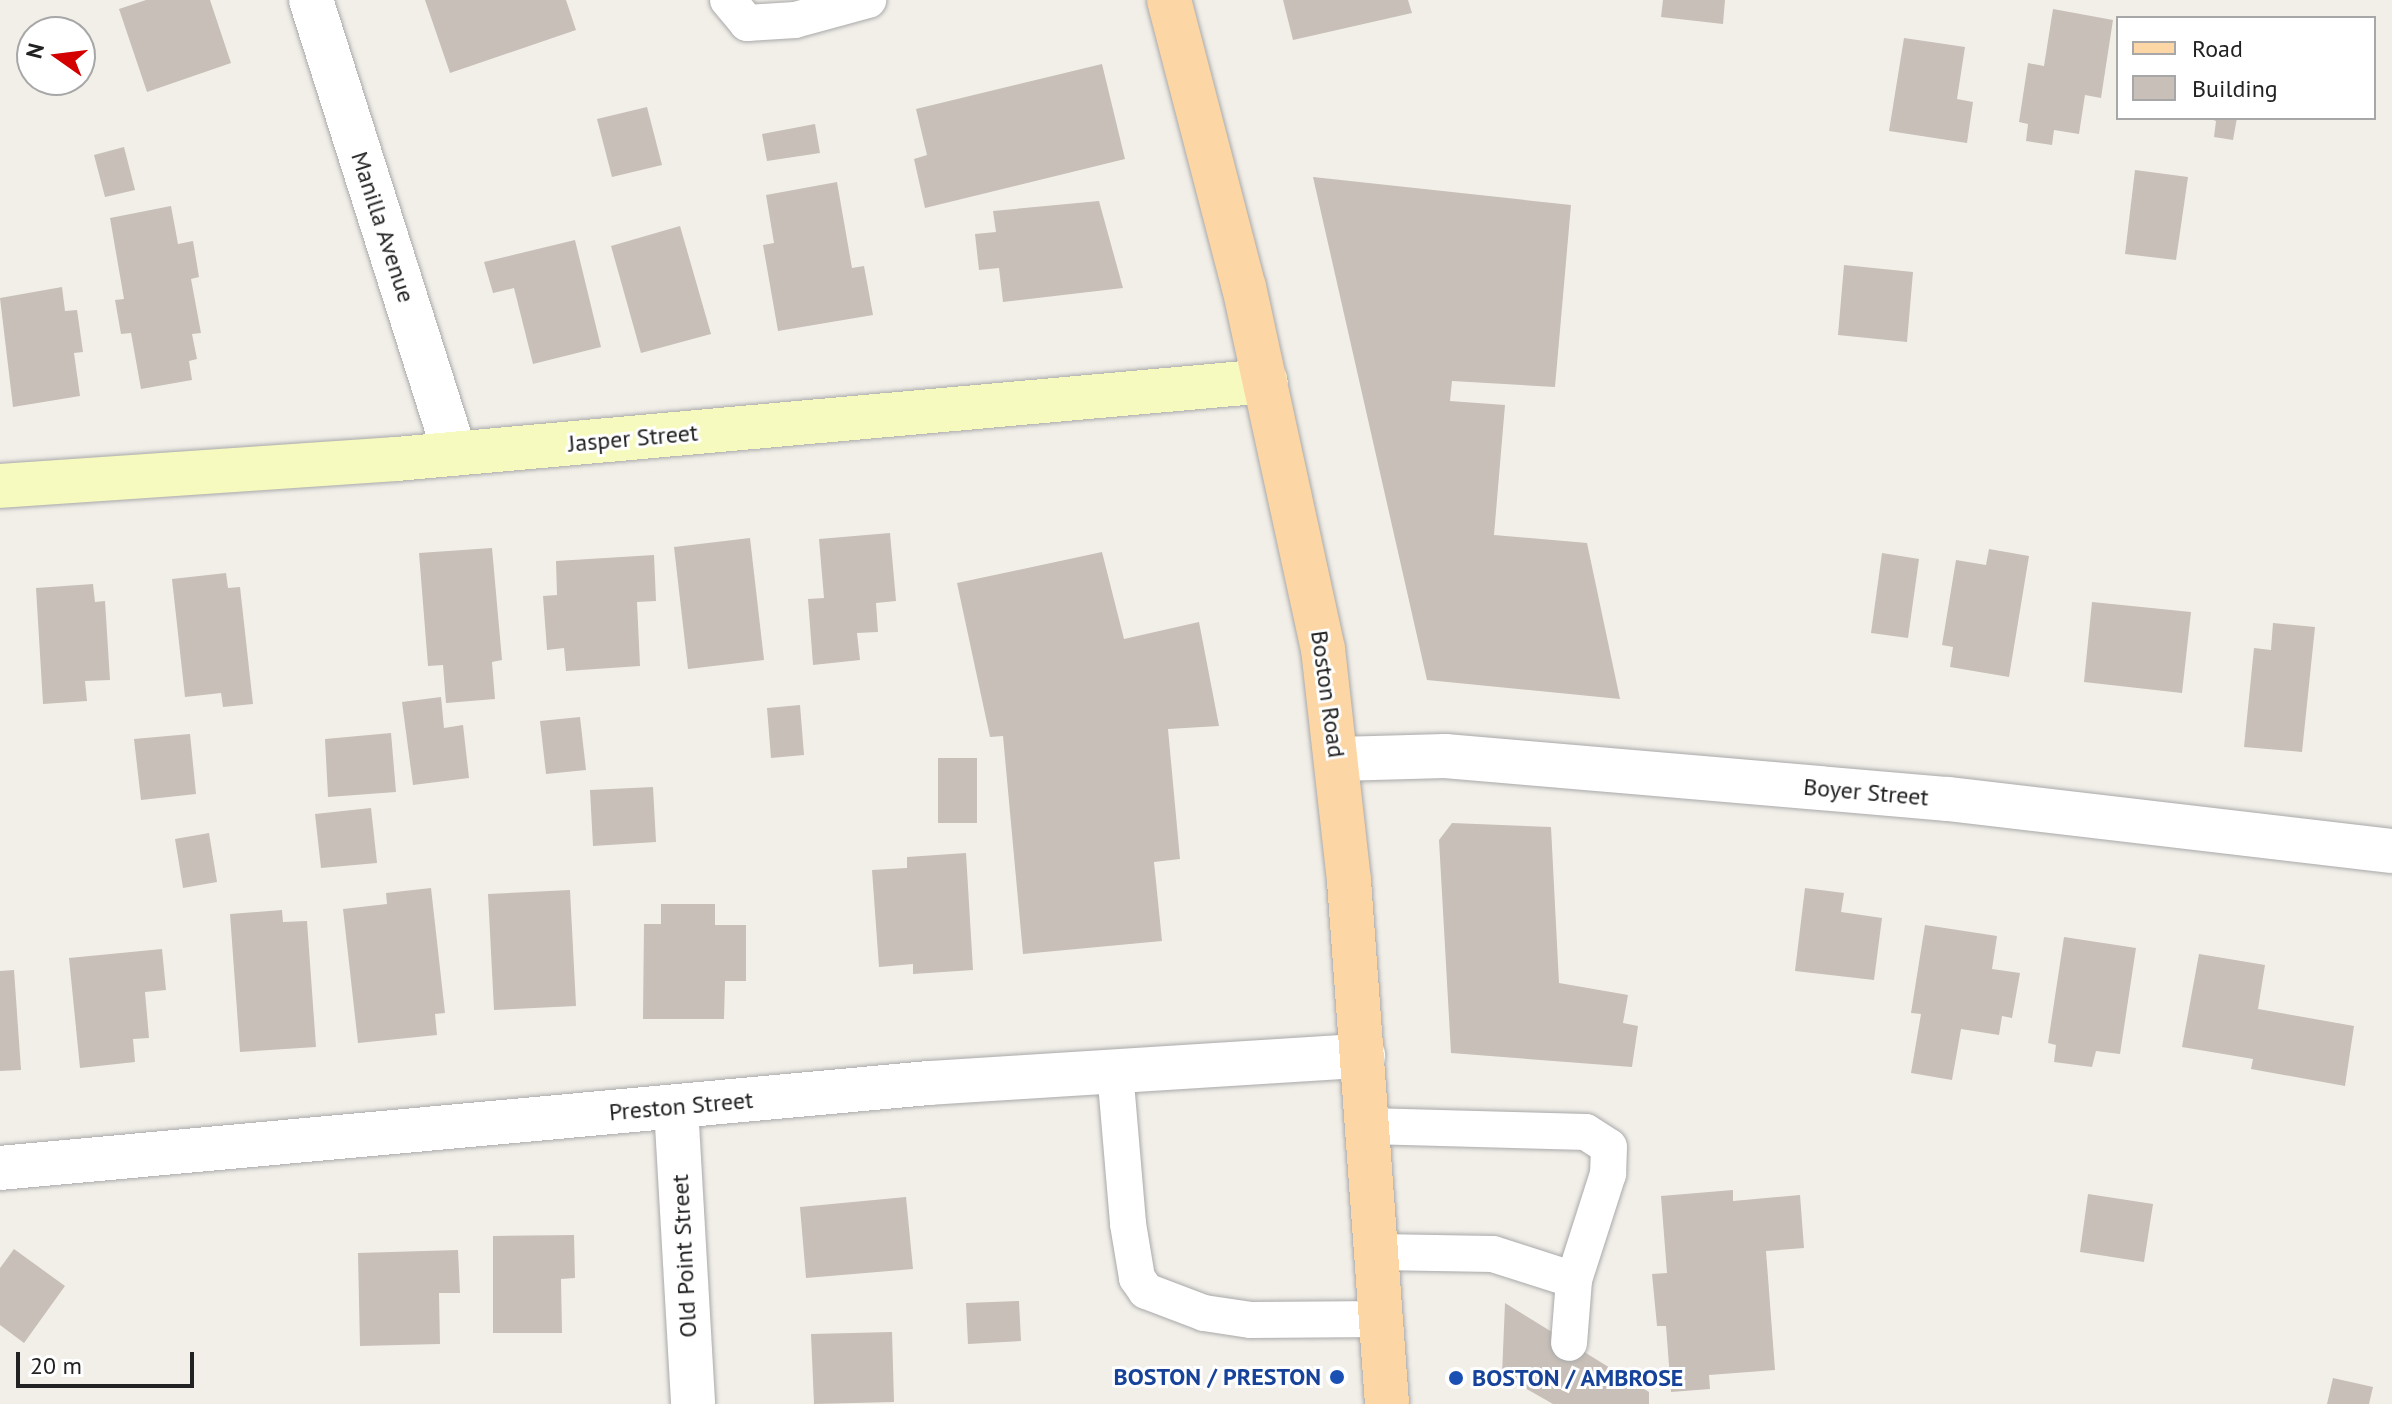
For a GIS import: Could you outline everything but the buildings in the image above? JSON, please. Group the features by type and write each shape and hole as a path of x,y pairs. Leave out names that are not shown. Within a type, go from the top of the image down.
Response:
{"main road":[{"name":"Boston Road","path":"1169,0 1266,381 1323,649 1338,759 1378,1252 1387,1404"},
{"name":"Jasper Street","path":"0,486 455,454 1266,381"}],"street":[{"name":"Manilla Avenue","path":"311,0 455,454"},
{"name":"Boyer Street","path":"1338,759 1445,756 1918,796 2392,851"},
{"name":"Preston Street","path":"0,1168 676,1107 1115,1071 1363,1056"},
{"name":"Old Point Street","path":"676,1107 693,1404"}],"lane":[{"path":"728,0 747,23 795,20 868,0"},
{"path":"1115,1071 1128,1224 1137,1278 1146,1291 1204,1313 1251,1320 1383,1319"},
{"path":"1368,1126 1586,1132 1609,1147 1608,1174 1574,1280 1569,1343"},
{"path":"1378,1252 1493,1254 1574,1280"}],"place":[{"name":"BOSTON / PRESTON","path":"1337,1377"},
{"name":"BOSTON / AMBROSE","path":"1456,1378"}]}
